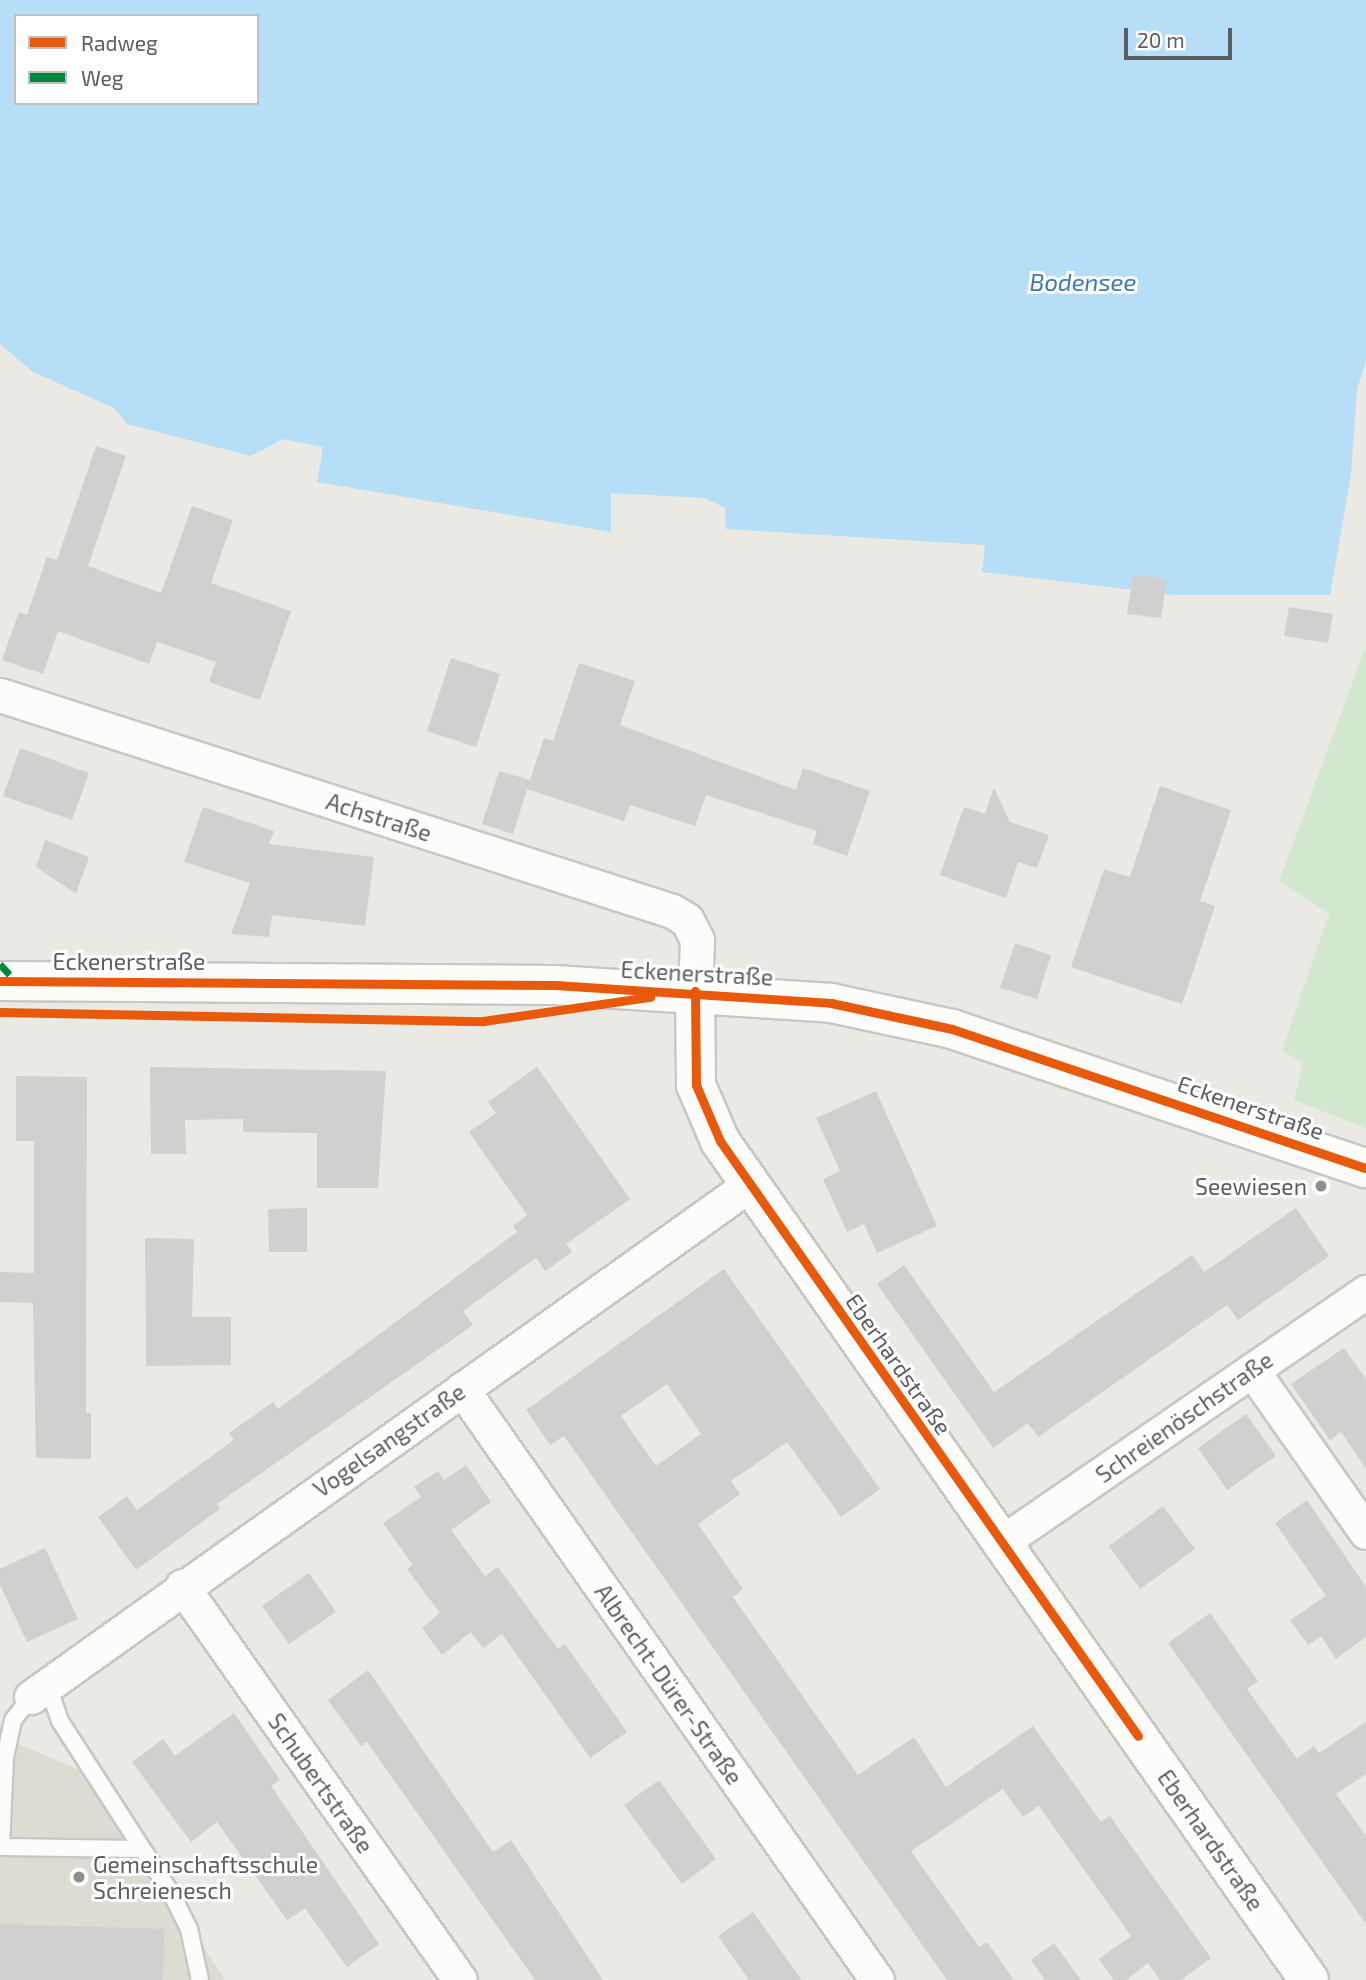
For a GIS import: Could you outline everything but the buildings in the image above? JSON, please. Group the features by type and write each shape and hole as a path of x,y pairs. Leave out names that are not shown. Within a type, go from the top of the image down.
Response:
{"main road":[{"name":"Eckenerstraße","path":"0,981 411,982 695,990 831,1003 952,1029 1366,1168"},
{"name":"Eberhardstraße","path":"695,990 696,1085 720,1142 1309,1980"}],"street":[{"name":"Achstraße","path":"0,695 671,911 687,920 697,940 695,990"},
{"name":"Vogelsangstraße","path":"23,1705 182,1586 749,1185"},
{"name":"Schreienöschstraße","path":"1002,1542 1366,1292"},
{"path":"1252,1370 1366,1532"},
{"name":"Albrecht-Dürer-Straße","path":"462,1389 877,1980"},
{"name":"Schubertstraße","path":"182,1586 460,1980"}],"lane":[{"path":"140,1849 1,1847 5,1758 23,1705 60,1721 140,1849 189,1930 200,1980"}],"shaded area":[{"name":"Gemeinschaftsschule Schreienesch","path":"0,1736 91,1775 225,1980 0,1980"}],"green space":[{"path":"1366,646 1366,1128 1294,1100 1303,1063 1282,1050 1329,914 1279,881"}],"water":[{"name":"Bodensee","path":"0,0 1366,0 1366,360 1357,389 1351,474 1330,595 1175,595 982,572 985,545 726,529 725,508 705,498 611,493 611,532 317,482 323,447 283,439 251,456 127,424 114,408 33,372 0,344"}],"marked path":[{"path":"0,964 16,981"}],"cycle path":[{"path":"0,981 555,985 831,1003 952,1029 1366,1168"},
{"path":"695,991 696,1085 720,1141 1138,1736"},
{"path":"0,1012 483,1021 650,997"}],"place":[{"name":"Seewiesen","path":"1321,1186"},
{"name":"Gemeinschaftsschule Schreienesch","path":"79,1877"}]}
